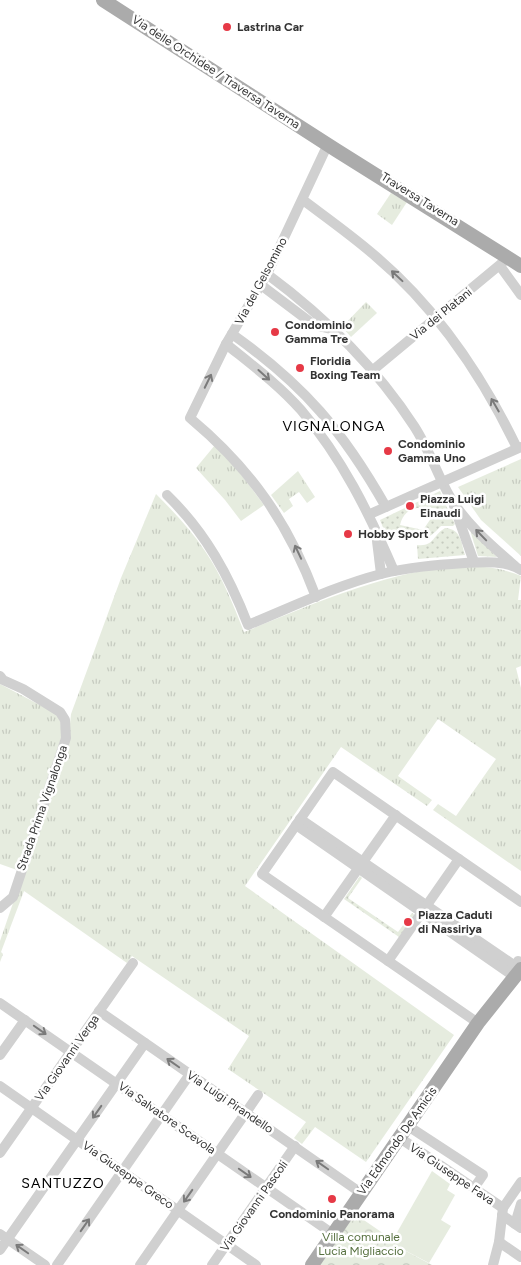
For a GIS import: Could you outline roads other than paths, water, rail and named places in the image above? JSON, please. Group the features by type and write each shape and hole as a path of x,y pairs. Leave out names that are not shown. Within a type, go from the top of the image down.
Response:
{"main road":[{"name":"Via delle Orchidee / Traversa Taverna","path":"103,0 328,144 504,262"},
{"path":"504,262 521,266"},
{"name":"Via Edmondo De Amicis","path":"312,1265 361,1193 406,1142 480,1020 518,966"}],"street":[{"name":"Via del Gelsomino","path":"316,597 291,539 271,505 237,461 190,418 226,344 267,274 328,144"},
{"path":"303,200 374,254 407,285 436,318 482,380 519,447 370,514"},
{"path":"504,262 521,295"},
{"name":"Via dei Platani","path":"373,370 504,262"},
{"path":"267,274 303,301 336,331 373,370 416,429 428,449 451,498 474,562"},
{"path":"261,285 314,325 336,331"},
{"path":"232,334 308,396 340,435 386,507"},
{"path":"226,344 300,409 327,444 370,514 394,571"},
{"path":"278,388 288,378"},
{"path":"327,444 340,435"},
{"path":"168,495 198,530 216,555 231,582 248,626 316,597 380,574 394,571 430,565 474,562 490,562 519,568"},
{"path":"451,498 478,533 519,568"},
{"path":"376,530 380,574"},
{"name":"Strada Prima Vignalonga","path":"0,676 3,680 24,689 60,712 65,720 66,738 13,897 0,908"},
{"path":"480,1020 388,961 262,874 333,772 521,902"},
{"path":"324,917 396,815"},
{"path":"298,822 424,910 518,966"},
{"path":"388,961 459,859"},
{"name":"Via Giovanni Verga","path":"0,1153 133,963"},
{"name":"Via Salvatore Scevola","path":"0,1002 333,1234"},
{"name":"Via Luigi Pirandello","path":"99,1011 361,1193"},
{"path":"0,1055 25,1020"},
{"path":"0,1250 4,1236 77,1140 145,1043"},
{"path":"58,1265 190,1074"},
{"name":"Via Giuseppe Greco","path":"0,1086 256,1265"},
{"path":"140,1265 258,1095"},
{"path":"414,1130 482,1175 474,1188"},
{"name":"Via Giuseppe Fava","path":"406,1142 474,1188 502,1212 521,1182"},
{"name":"Via Giovanni Pascoli","path":"212,1265 295,1146"},
{"path":"518,1226 521,1204"},
{"path":"502,1212 518,1226"},
{"path":"493,1265 499,1242 502,1212"},
{"path":"4,1236 45,1265"},
{"path":"499,1242 521,1257"}],"place":[{"name":"Lastrina Car","path":"227,27"},
{"name":"Condominio Gamma Tre","path":"275,332"},
{"name":"Floridia Boxing Team","path":"300,368"},
{"name":"Condominio Gamma Uno","path":"388,451"},
{"name":"Piazza Luigi Einaudi","path":"410,506"},
{"name":"Hobby Sport","path":"348,534"},
{"name":"Piazza Caduti di Nassiriya","path":"408,922"},
{"name":"Condominio Panorama","path":"332,1199"}],"district":[{"name":"VIGNALONGA","path":"334,426"},
{"name":"SANTUZZO","path":"63,1183"}],"park label":[{"name":"Villa comunale Lucia Migliaccio","path":"361,1244"}]}
